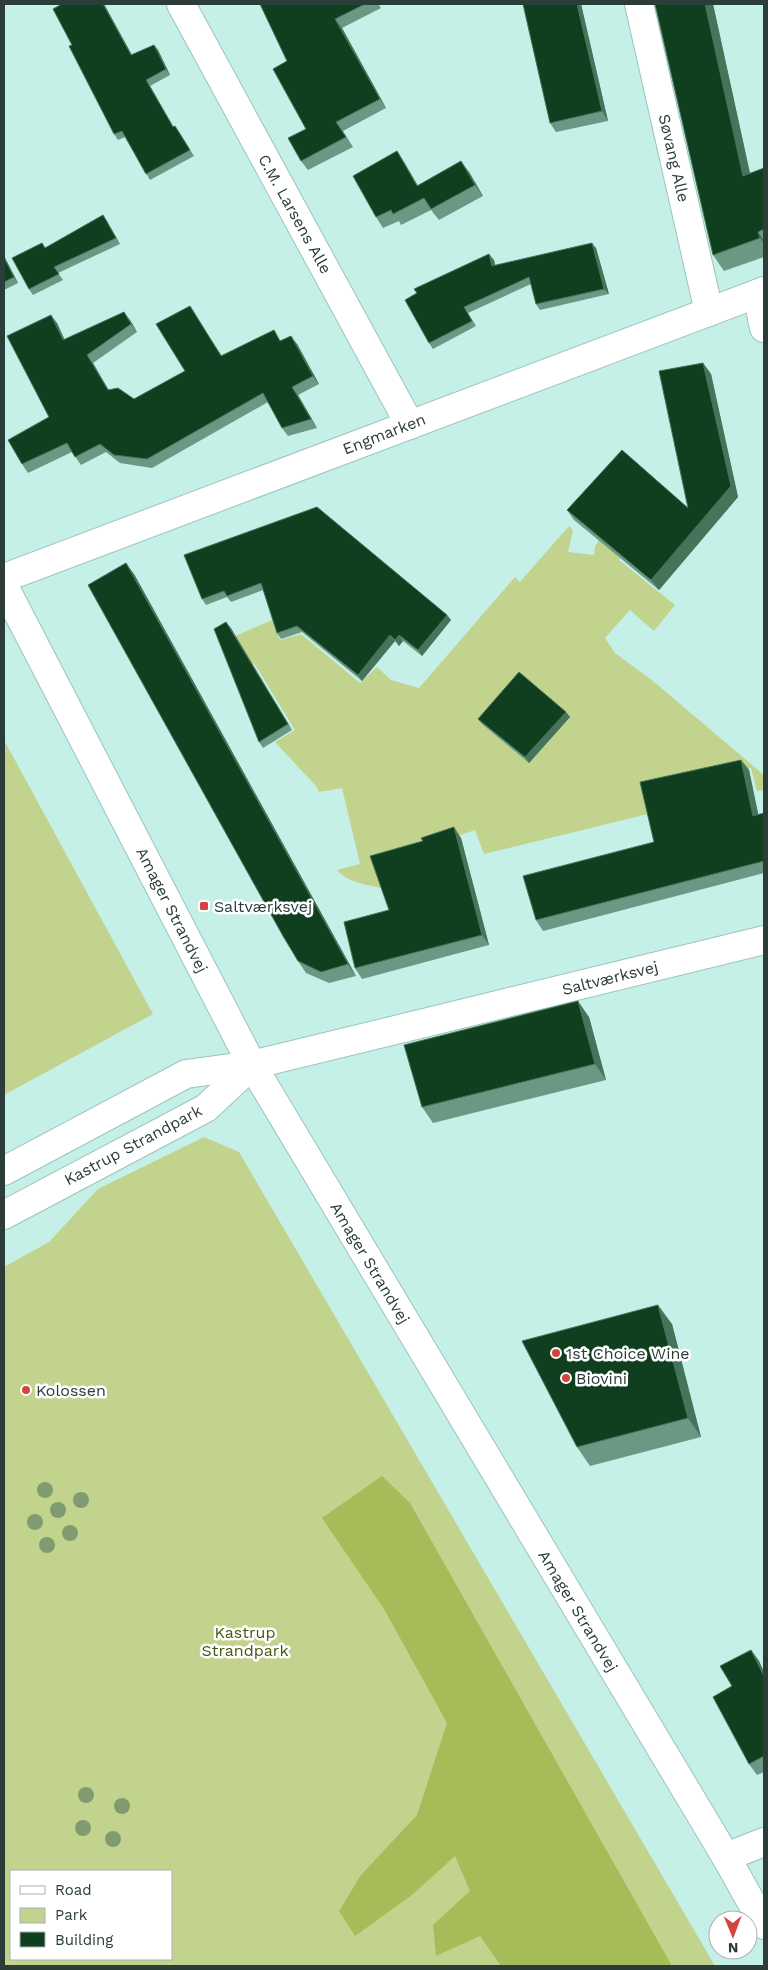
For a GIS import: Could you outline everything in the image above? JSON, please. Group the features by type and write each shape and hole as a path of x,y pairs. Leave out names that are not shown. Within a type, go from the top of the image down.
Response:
{"street":[{"name":"C.M. Larsens Alle","path":"180,4 410,425"},
{"name":"Søvang Alle","path":"639,4 709,312"},
{"name":"Engmarken","path":"4,578 761,293"},
{"path":"761,293 764,328"},
{"name":"Amager Strandvej","path":"4,586 252,1066 726,1857 764,1925"},
{"name":"Saltværksvej","path":"252,1066 764,940"},
{"path":"4,1171 186,1074 252,1066"},
{"name":"Kastrup Strandpark","path":"4,1215 206,1108 252,1066"},
{"path":"726,1857 764,1842"}],"green space":[{"path":"569,526 573,530 568,552 594,555 595,547 599,540 643,530 619,560 675,605 654,631 630,610 605,638 615,653 653,681 764,775 764,790 757,791 751,768 643,792 648,814 484,854 475,830 373,865 381,888 358,882 341,874 337,870 360,864 342,788 319,792 316,786 275,742 295,730 254,663 234,674 233,637 272,620 280,640 301,634 360,683 377,667 391,680 419,688 515,577 520,582"},
{"path":"4,740 153,1014 4,1095"},
{"name":"Kastrup Strandpark","path":"204,1137 239,1152 708,1954 708,1960 711,1960 715,1966 4,1966 4,1267 49,1242 98,1189"},
{"path":"382,1476 410,1503 672,1966 501,1966 480,1936 436,1956 433,1925 470,1891 455,1856 412,1895 355,1936 339,1911 361,1875 417,1815 447,1723 384,1609 322,1518"}],"building":[{"path":"62,4 103,4 131,55 154,45 166,69 146,80 173,127 175,126 190,150 146,174 122,131 114,134 69,46 72,45 53,9"},
{"path":"260,4 365,4 335,19 380,99 336,122 346,137 301,161 288,138 306,129 273,69 287,61"},
{"path":"523,4 577,4 602,111 550,123"},
{"path":"655,4 705,4 743,176 764,168 764,229 758,232 760,238 713,255"},
{"path":"397,151 417,186 461,161 475,185 431,209 424,198 393,214 391,210 376,217 353,176"},
{"path":"103,215 116,238 54,267 59,274 29,289 12,258 42,243 45,248"},
{"path":"592,243 604,289 536,304 529,277 464,307 472,321 429,343 405,300 417,293 414,289 489,254 492,266"},
{"path":"4,258 14,277 4,282"},
{"path":"190,306 221,356 274,330 280,341 291,336 313,376 292,387 311,419 282,428 263,393 147,459 114,455 100,444 75,457 67,443 22,464 8,440 49,417 7,336 51,315 63,340 124,312 131,324 87,355 108,390 118,388 134,399 185,371 156,324"},
{"path":"703,363 731,486 651,580 567,510 622,450 688,508 659,371"},
{"path":"317,507 447,615 418,650 399,635 395,640 390,635 358,675 297,626 277,633 261,583 227,596 224,591 202,599 184,555"},
{"path":"126,563 348,964 321,972 298,961 88,585"},
{"path":"226,622 288,724 259,742 214,629"},
{"path":"519,672 566,712 525,757 478,719"},
{"path":"741,760 753,816 764,813 764,861 536,920 523,876 654,842 640,782"},
{"path":"454,827 482,935 355,968 344,922 389,910 370,856 423,841 421,838"},
{"path":"578,1001 595,1064 422,1107 404,1045"},
{"path":"658,1305 688,1418 577,1447 522,1341"},
{"path":"751,1650 764,1676 764,1756 749,1764 713,1697 732,1686 720,1666"}],"place":[{"name":"Saltværksvej","path":"204,906"},
{"name":"1st Choice Wine","path":"556,1353"},
{"name":"Biovini","path":"566,1378"},
{"name":"Kolossen","path":"26,1390"}]}
